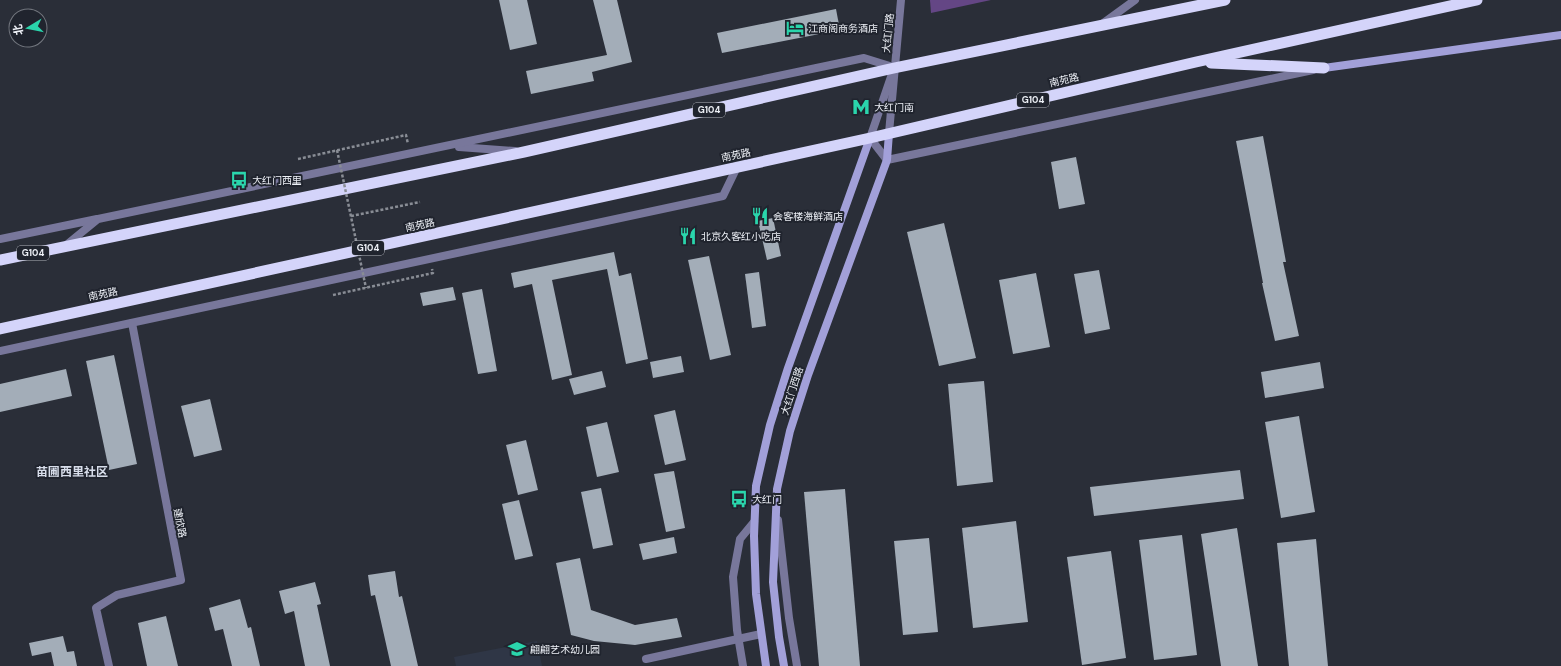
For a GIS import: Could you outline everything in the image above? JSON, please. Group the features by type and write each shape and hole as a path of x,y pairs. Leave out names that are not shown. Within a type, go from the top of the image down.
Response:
{"highway":[{"name":"G104","path":"0,260 524,152 894,68 1100,24 1153,16 1225,0"},
{"name":"南苑路","path":"0,329 870,138 1196,62 1477,0"},
{"path":"1196,62 1324,68"}],"main road":[{"path":"1324,68 1561,35"},
{"name":"大红门西路","path":"784,666 773,582 777,489 790,431 808,375 887,160 889,133"},
{"name":"大红门西路","path":"766,666 756,594 754,522 756,486 770,425 788,368 870,138"}],"street":[{"name":"大红门路","path":"894,68 901,0"},
{"path":"1100,24 1135,0"},
{"path":"0,239 450,146 864,58 894,68"},
{"path":"889,133 894,68"},
{"path":"894,68 870,138 887,160 1324,68"},
{"path":"450,146 524,152"},
{"path":"0,352 723,196 737,167"},
{"path":"66,246 98,219"},
{"name":"建欣路","path":"109,666 96,608 117,595 181,580 132,323"},
{"path":"776,506 789,618 797,666"},
{"path":"743,666 733,577 740,538 754,522"},
{"path":"646,659 761,634"}],"path":[{"path":"298,159 406,135"},
{"path":"337,150 366,288"},
{"path":"351,216 420,202"},
{"path":"333,295 432,273"}],"shaded area":[{"path":"930,0 991,0 931,13"},
{"name":"翩翩艺术幼儿园","path":"537,641 542,666 456,666 454,657"}],"building":[{"path":"499,0 527,0 537,44 510,50"},
{"path":"593,0 617,0 632,62 592,72 594,81 531,94 526,71 607,55"},
{"path":"836,9 840,30 722,53 717,33"},
{"path":"1263,136 1286,262 1283,262 1299,336 1275,341 1262,283 1236,141"},
{"path":"1076,157 1085,204 1059,209 1051,162"},
{"path":"773,218 781,256 767,260 758,221"},
{"path":"944,223 976,358 939,366 907,232"},
{"path":"614,252 619,276 631,273 648,359 626,364 607,269 552,280 572,375 552,380 532,284 514,288 511,273"},
{"path":"709,256 731,355 710,360 688,260"},
{"path":"1099,270 1110,329 1085,334 1074,274"},
{"path":"759,272 766,326 752,328 745,274"},
{"path":"1036,273 1050,347 1013,354 999,280"},
{"path":"453,287 456,300 423,306 420,293"},
{"path":"482,289 497,371 478,374 462,293"},
{"path":"114,355 137,464 109,470 86,361"},
{"path":"681,356 684,372 653,378 650,362"},
{"path":"1320,362 1324,388 1265,398 1261,372"},
{"path":"66,369 72,396 0,412 0,384"},
{"path":"602,371 606,387 574,395 569,379"},
{"path":"984,381 993,482 957,486 948,384"},
{"path":"210,399 222,450 194,457 181,406"},
{"path":"675,410 686,460 665,465 654,415"},
{"path":"1299,416 1315,512 1281,518 1265,422"},
{"path":"607,422 619,472 597,477 586,427"},
{"path":"526,440 538,490 518,495 506,445"},
{"path":"1240,470 1244,499 1094,516 1090,487"},
{"path":"674,471 685,528 666,532 654,474"},
{"path":"601,488 613,545 593,549 581,492"},
{"path":"845,489 860,666 819,666 804,492"},
{"path":"519,500 533,556 515,560 502,504"},
{"path":"1016,521 1028,622 973,628 962,528"},
{"path":"1237,528 1258,666 1221,666 1201,534"},
{"path":"1182,535 1197,655 1154,660 1139,540"},
{"path":"674,537 677,553 643,560 639,544"},
{"path":"929,538 938,632 903,635 894,541"},
{"path":"1316,539 1328,666 1289,666 1277,543"},
{"path":"1111,551 1126,658 1082,665 1067,557"},
{"path":"580,558 591,610 635,625 677,618 682,637 635,645 594,641 571,635 556,563"},
{"path":"395,571 399,597 402,596 418,666 391,666 375,595 371,596 368,575"},
{"path":"315,582 321,604 317,605 330,666 305,666 294,611 285,614 279,591"},
{"path":"240,599 248,628 251,627 260,666 232,666 223,629 215,631 209,608"},
{"path":"166,616 178,666 147,666 138,623"},
{"path":"63,636 67,652 74,651 77,666 54,666 51,652 32,656 29,643"}],"place":[{"name":"江商阁商务酒店","path":"795,28"},
{"name":"大红门南","path":"861,107"},
{"name":"大红门西里","path":"239,180"},
{"name":"会客楼海鲜酒店","path":"760,216"},
{"name":"北京久客红小吃店","path":"688,236"},
{"name":"大红门","path":"739,499"},
{"name":"翩翩艺术幼儿园","path":"517,649"}],"district":[{"name":"苗圃西里社区","path":"72,472"}]}
